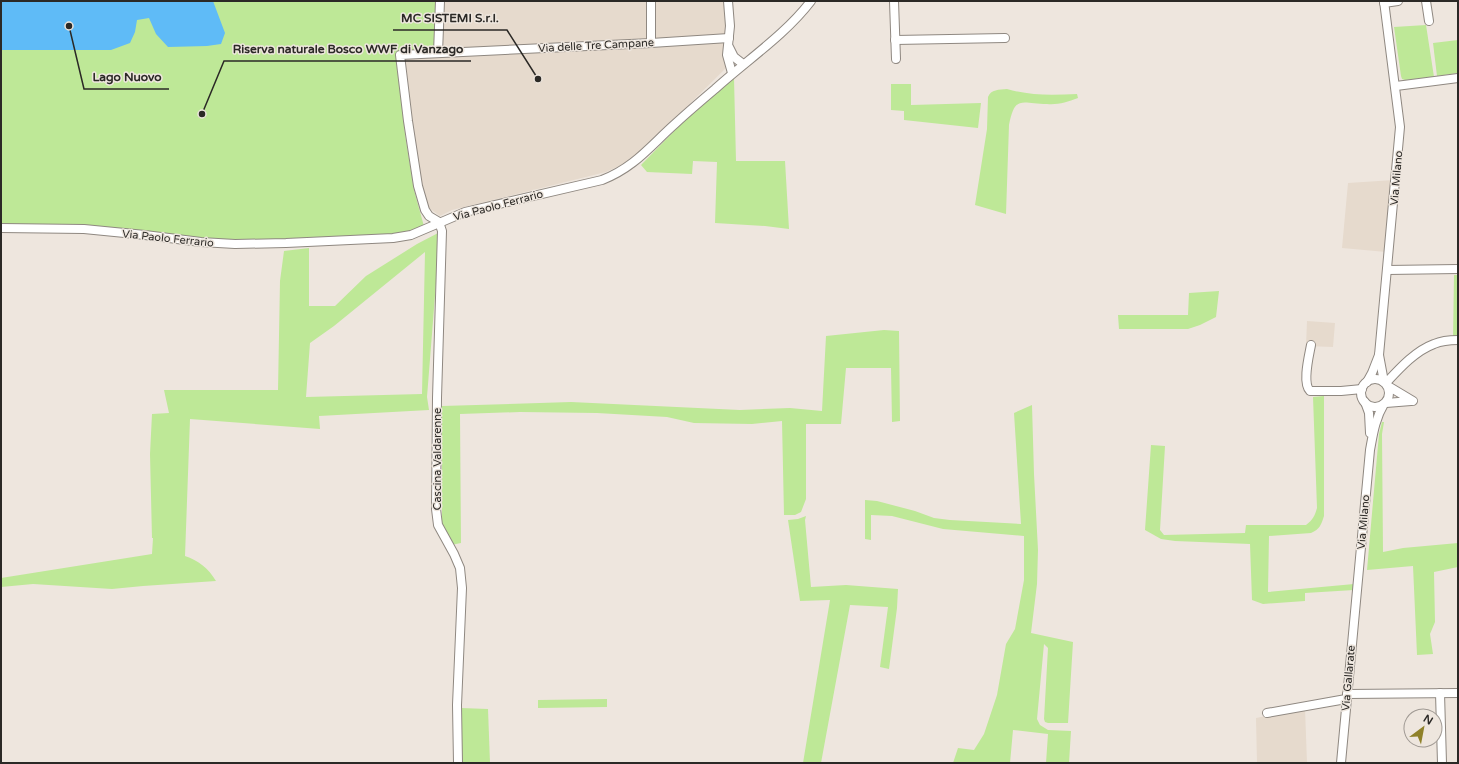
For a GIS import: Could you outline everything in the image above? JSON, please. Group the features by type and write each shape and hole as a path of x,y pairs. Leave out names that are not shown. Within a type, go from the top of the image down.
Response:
{"street":[{"path":"438,52 440,1"},
{"path":"651,1 651,43"},
{"path":"728,1 730,26 728,61 732,74"},
{"name":"Via Paolo Ferrario","path":"1,228 84,229 201,242 286,243 393,238 411,235 465,212 602,180 613,176 632,164 676,123 792,23 811,1"},
{"path":"894,1 896,59"},
{"path":"1384,2 1398,1"},
{"path":"1426,1 1429,21"},
{"name":"Via Milano","path":"1367,382 1379,355 1400,127 1396,86 1384,2"},
{"name":"Via delle Tre Campane","path":"439,222 429,216 425,210 418,186 408,121 401,54 729,38"},
{"path":"895,40 1005,38"},
{"path":"729,48 734,57 743,64"},
{"path":"1396,86 1458,78"},
{"name":"Cascina Valdarenne","path":"439,222 442,231 437,398 436,509 438,525 460,568 462,588 457,705 458,763"},
{"path":"1387,270 1458,269"},
{"path":"1386,384 1408,362 1425,348 1434,344 1458,340"},
{"path":"1311,345 1307,369 1307,386 1310,391 1342,391 1362,389"},
{"name":"Via Milano","path":"1379,355 1386,384"},
{"path":"1375,379 1386,384 1413,402 1385,403 1377,407 1373,407 1362,398 1362,389 1367,382 1375,379"},
{"path":"1385,403 1390,394 1386,384"},
{"name":"Via Milano","path":"1365,402 1369,413 1370,450"},
{"name":"Via Milano","path":"1356,594 1373,430 1377,418 1385,403"},
{"name":"Via Gallarate","path":"1341,763 1356,594"},
{"path":"1440,693 1442,763"},
{"path":"1267,713 1346,696 1458,693"}],"shaded area":[{"path":"437,1 724,1 727,67 634,159 606,172 452,210 440,216 425,205 420,188 401,49"},
{"path":"1394,180 1386,252 1342,248 1348,183"},
{"path":"1307,321 1335,323 1333,347 1306,346"},
{"path":"1305,708 1307,763 1257,763 1256,718"}],"green space":[{"path":"1,1 439,1 437,52 398,52 405,134 414,190 425,230 411,235 284,243 1,228"},
{"path":"1426,25 1434,77 1402,79 1394,27"},
{"path":"1458,40 1458,73 1437,76 1433,43"},
{"path":"734,78 736,161 785,161 789,229 715,223 717,162 693,161 692,174 647,172 641,165 685,120"},
{"path":"891,84 911,84 911,105 981,103 978,128 904,120 904,111 891,110"},
{"path":"1007,89 1033,94 1077,94 1078,98 1055,104 1026,102 1017,105 1014,109 1009,125 1006,214 975,205 987,129 988,97 993,91"},
{"path":"440,232 427,397 429,410 319,416 320,429 190,419 185,556 203,566 216,581 112,589 33,584 1,587 1,578 152,554 153,538 150,454 152,414 169,413 164,390 278,390 280,281 284,251 309,248 309,306 335,306 366,276 417,244","holes":["425,252 422,394 306,397 310,343 334,326"]},
{"path":"1454,275 1458,275 1458,338 1453,339"},
{"path":"1219,291 1216,317 1200,325 1188,329 1119,329 1118,315 1188,315 1189,293"},
{"path":"884,330 899,331 900,421 892,422 891,368 846,368 841,424 806,424 806,499 801,512 795,515 784,515 782,421 752,424 694,423 667,417 597,413 520,412 460,414 461,543 451,545 442,524 442,406 571,402 740,410 790,408 822,411 826,336"},
{"path":"1324,396 1324,516 1320,526 1311,533 1269,536 1268,592 1354,584 1354,590 1305,593 1305,601 1263,604 1252,600 1250,544 1175,541 1161,539 1145,530 1151,445 1165,446 1160,530 1164,535 1245,533 1246,525 1306,525 1313,517 1317,508 1313,397"},
{"path":"1032,405 1038,550 1037,584 1031,633 1073,642 1068,723 1048,723 1045,722 1044,719 1048,648 1044,644 1037,719 1040,725 1048,730 1071,731 1069,763 1046,763 1048,734 1013,730 1010,763 953,763 958,748 974,750 984,734 997,695 1006,644 1015,629 1024,580 1024,536 943,529 892,516 871,515 871,540 865,539 865,500 877,501 915,511 934,518 1021,524 1014,413"},
{"path":"1382,422 1384,422 1382,434 1383,552 1403,548 1458,543 1458,567 1434,572 1435,622 1430,634 1433,654 1417,655 1413,566 1367,570 1379,434"},
{"path":"806,516 805,520 811,587 846,585 898,589 889,669 880,667 888,607 850,605 821,763 803,763 830,600 800,601 788,520"},
{"path":"607,699 607,707 538,708 538,700"},
{"path":"461,708 488,709 490,763 462,763"}],"water":[{"path":"1,1 213,1 225,33 221,44 207,46 168,47 156,34 149,18 137,20 135,32 130,43 111,50 1,50"}],"place":[{"name":"Lago Nuovo","path":"69,26"},
{"name":"MC SISTEMI S.r.l.","path":"538,79"},
{"name":"Riserva naturale Bosco WWF di Vanzago","path":"202,114"}]}
